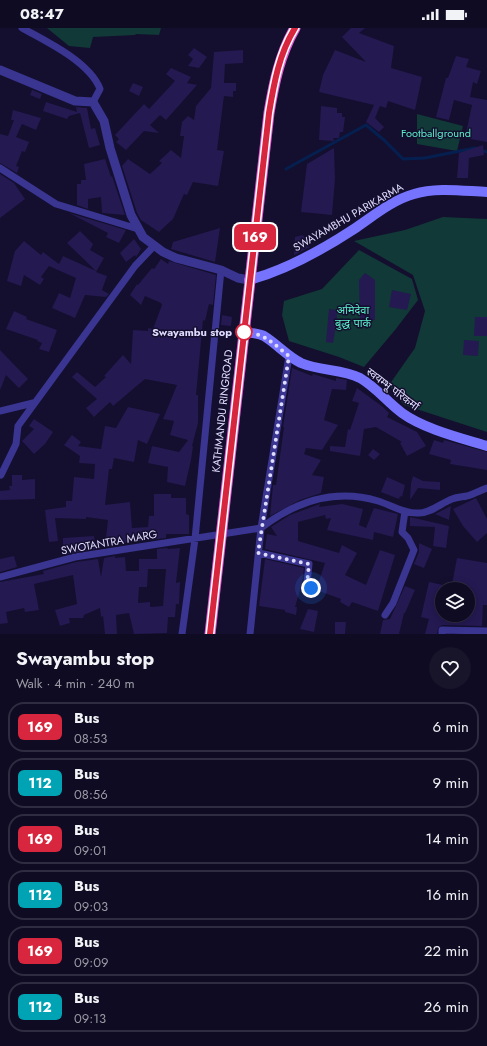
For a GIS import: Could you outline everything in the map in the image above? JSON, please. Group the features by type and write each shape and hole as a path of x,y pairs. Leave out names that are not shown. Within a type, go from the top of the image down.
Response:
{"highway":[{"name":"KATHMANDU RINGROAD","path":"210,634 249,280 272,91 287,42 295,28"}],"main road":[{"name":"SWAYAMBHU PARIKARMA","path":"249,280 270,274 310,254 349,233 400,200 413,194 451,190 487,192"},
{"name":"स्वयम्भू परिकर्मा","path":"244,332 257,333 265,336 289,356 316,368 342,372 358,377 372,386 402,413 416,420 487,446"}],"street":[{"path":"22,28 63,50 96,78 100,89 93,102"},
{"path":"0,70 75,101 93,102"},
{"path":"93,102 104,121 110,148 131,215 143,237 154,246 176,258 221,270 238,278 249,280"},
{"path":"0,168 56,204 138,229"},
{"path":"1,476 16,444 18,426 33,403 135,266 154,246"},
{"path":"182,634 194,539 221,270"},
{"path":"250,634 261,528 289,356"},
{"path":"0,411 33,403"},
{"path":"261,528 279,514 297,505 333,496 349,495 378,501 405,511 419,514 453,498 467,496 487,488"},
{"path":"385,615 393,603 414,550 408,538 402,532 405,511"},
{"name":"SWOTANTRA MARG","path":"0,576 75,557 261,528"},
{"path":"258,553 309,564 307,584 311,588"},
{"path":"442,634 442,630 487,631"}],"green space":[{"path":"47,28 161,28 159,35 136,34 93,37 90,48 69,46"},
{"name":"Footballground","path":"417,114 463,126 457,151 417,144"},
{"path":"443,217 487,219 487,432 404,405 389,385 415,348 425,311 413,275 354,241 405,230"},
{"name":"अमिदेवा बुद्ध पार्क","path":"359,250 412,279 418,300 364,367 339,357 289,341 282,315 284,301 322,289"}],"building":[{"path":"351,28 365,28 359,33 394,46 391,68 422,77 415,110 388,101 386,108 380,106 375,118 384,127 379,132 366,122 374,105 319,92 323,75 335,50 366,62 342,37"},
{"path":"194,48 207,57 199,68 188,66 193,59 188,55"},
{"path":"243,50 243,63 225,64 224,83 236,83 236,91 233,91 233,97 224,96 217,150 224,151 218,186 193,182 187,195 184,194 173,219 159,232 141,220 137,213 122,166 128,159 150,174 162,163 159,161 171,150 181,158 184,136 180,136 182,122 188,116 194,120 196,106 211,88 214,52"},
{"path":"456,56 469,59 466,67 481,71 477,84 473,82 470,97 487,100 487,142 465,138 472,105 454,100 449,120 436,117 446,78 448,78"},
{"path":"171,68 191,77 187,83 197,85 166,120 160,115 150,125 159,133 144,131 126,150 116,142 119,139 115,135 144,104 149,109 175,81 166,74"},
{"path":"133,83 143,87 139,96 129,91"},
{"path":"32,90 42,94 40,99 30,95"},
{"path":"46,102 77,112 76,107 87,108 91,129 95,128 100,145 89,148 80,113 69,116 67,119 43,111"},
{"path":"321,106 337,108 337,113 342,113 342,117 345,117 343,132 340,132 339,138 333,138 334,141 319,140"},
{"path":"13,110 41,118 36,130 22,124 16,137 29,142 25,152 22,151 16,166 19,167 17,173 0,163 0,134 8,136 14,120 11,120"},
{"path":"483,145 484,155 469,158 468,178 457,178 459,153"},
{"path":"334,148 335,179 332,215 301,212 307,164"},
{"path":"105,159 125,215 102,213 101,197 88,199 88,209 77,205 77,184 81,184 81,180 86,180 84,164"},
{"path":"0,174 14,183 25,199 0,218"},
{"path":"69,213 126,230 119,243 106,237 108,233"},
{"path":"220,228 215,262 171,249 173,242"},
{"path":"80,231 93,244 90,250 104,258 96,272 107,276 102,290 109,294 106,297 85,295 75,318 52,308 59,293 70,298 76,278 49,266 41,277 44,279 40,285 24,275 21,286 7,281 15,251 24,241 41,255 43,252 59,264 63,256 96,271 67,243"},
{"path":"303,235 310,247 294,255 295,237"},
{"path":"134,239 141,249 136,257 135,255 126,262 120,253"},
{"path":"161,259 168,264 169,261 216,275 213,305 209,304 205,321 203,320 196,395 198,395 198,423 192,446 191,460 185,486 167,482 168,467 148,463 152,446 179,452 188,440 170,435 174,421 163,419 177,385 145,379 113,406 110,402 94,417 86,408 97,399 72,377 77,372 95,387 106,377 104,376 123,355 131,364 133,330 148,331 148,328 153,329 162,305 161,303 145,296 141,305 130,295 137,284 138,285 152,268 154,269"},
{"path":"365,273 375,280 375,320 360,321 359,280"},
{"path":"392,290 411,294 407,310 389,307"},
{"path":"329,309 337,310 337,320 333,343 326,342"},
{"path":"14,311 27,317 26,319 57,330 49,352 39,349 42,343 37,341 38,340 6,329"},
{"path":"222,315 232,317 231,326 221,325"},
{"path":"475,317 487,317 487,336 474,336"},
{"path":"464,340 479,341 478,356 463,355"},
{"path":"0,350 28,379 19,388 6,375 0,390"},
{"path":"292,368 312,376 313,374 336,381 336,378 347,380 346,390 332,389 324,420 338,425 322,450 306,448 304,454 321,460 312,475 324,477 321,493 300,500 270,516 273,485 276,485"},
{"path":"357,388 383,407 389,413 387,417 417,432 426,446 407,456 400,443 402,442 376,427 364,429 360,456 330,451 330,446 345,447 348,429 350,430 359,403 352,401"},
{"path":"128,407 160,414 147,444 138,440 134,462 114,458 112,469 109,469 105,505 130,502 132,528 148,527 149,516 154,516 154,494 171,494 171,498 186,498 186,514 189,515 189,534 166,534 166,538 114,544 114,546 105,547 108,520 86,517 86,519 55,518 58,541 49,542 45,510 66,507 66,501 72,501 74,477 94,479 95,464 79,463 80,456 64,445 72,435 81,442 78,446 101,449 105,426 116,428"},
{"path":"34,419 53,432 45,444 34,454 22,441 34,429 29,426"},
{"path":"434,440 443,443 444,440 487,452 487,470 450,464 451,460 429,454"},
{"path":"373,449 380,454 374,460 368,455"},
{"path":"12,475 22,475 22,480 35,479 35,499 0,500 0,491 10,490 9,486 12,486"},
{"path":"413,476 423,481 440,482 440,490 418,488 410,500"},
{"path":"387,477 405,485 402,497 400,496 399,499 381,492"},
{"path":"476,498 487,519 487,533 477,542 463,526 453,509"},
{"path":"320,504 319,507 342,504 363,509 359,525 366,528 374,508 398,514 393,537 374,532 373,540 327,530 331,518 326,519 325,515 298,522 298,541 339,553 342,545 357,553 345,575 366,585 380,550 395,555 378,611 352,602 349,607 340,602 341,599 316,590 325,563 265,549 267,534 277,536 271,527 290,515"},
{"path":"451,506 449,520 435,514"},
{"path":"410,517 449,526 446,548 433,546 435,527 410,526"},
{"path":"94,536 96,549 63,555 63,538"},
{"path":"419,543 432,549 424,568 414,564 419,552"},
{"path":"180,548 176,583 180,582 179,604 176,604 175,617 168,617 167,633 134,634 129,613 116,615 117,634 105,634 103,616 101,617 100,608 84,615 83,618 69,618 70,623 60,626 55,610 77,604 73,575 34,584 39,610 25,612 24,608 6,612 8,623 0,624 0,582 44,574 43,571 76,562 98,559 101,577 104,558 115,556 115,558 125,557 126,571 139,571 139,559 157,559 157,549","holes":["148,569 166,569 163,606 150,607 150,602 138,603 139,587 147,587"]},
{"path":"14,556 17,567 0,572 0,559"},
{"path":"457,558 487,563 487,605 483,605 482,626 442,625 438,628 437,634 425,634 429,619 421,617 429,582 435,583 435,622 475,622 475,582 452,582"},
{"path":"265,559 304,568 302,583 295,607 297,607 296,615 285,612 285,610 259,606"},
{"path":"405,586 415,590 404,613 399,634 380,634 383,620 390,619"},
{"path":"308,609 318,611 314,632 300,629"},
{"path":"335,622 346,622 345,634 335,634"}],"waterway":[{"path":"286,169 366,125 403,159 425,158 475,148 487,152"}],"bus line":[{"name":"169","path":"210,634 222,535 229,455 272,91 287,42 295,28"}],"place":[{"name":"Swayambu stop","path":"244,332"}],"route":[{"path":"244,332 257,333 265,336 289,356 258,553 309,564 307,584 311,588"}]}
